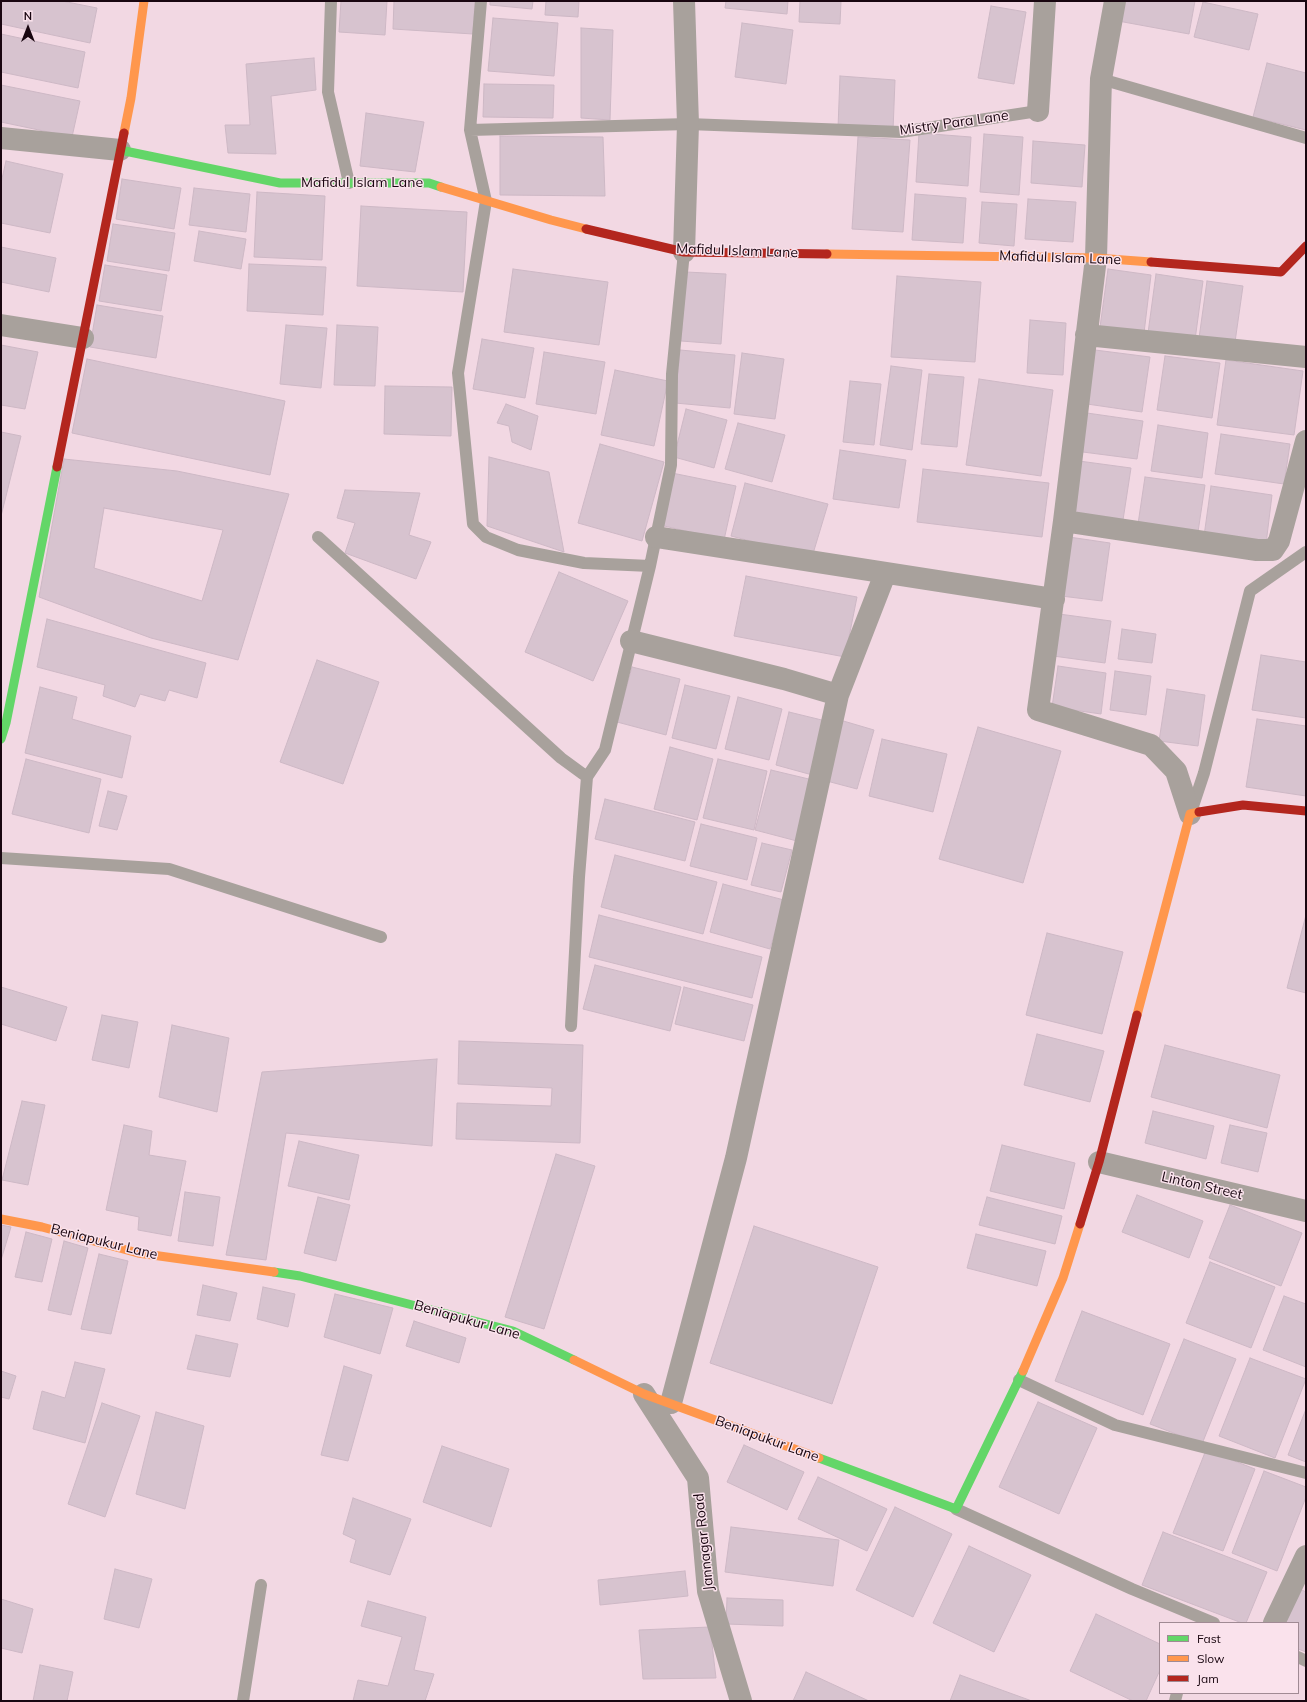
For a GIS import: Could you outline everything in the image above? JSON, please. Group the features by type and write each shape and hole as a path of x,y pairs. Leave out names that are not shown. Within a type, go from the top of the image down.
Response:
{"street":[{"path":"1,739 8,716 131,98 144,1"},
{"path":"684,1 688,124 684,252"},
{"name":"Mistry Para Lane","path":"1038,110 1045,1"},
{"path":"956,1509 1019,1380 1063,1278 1099,1162 1190,814 1176,771 1151,745 1038,710 1054,599 1096,258 1101,79 1115,1"},
{"path":"1,138 120,150"},
{"name":"Mafidul Islam Lane","path":"120,150 280,183 429,183 551,220 684,252 1096,258 1281,272 1306,246"},
{"path":"1,325 83,338"},
{"path":"1086,335 1306,357"},
{"path":"1064,521 1257,550 1273,550 1279,541 1306,442"},
{"path":"656,537 885,574 1054,599"},
{"path":"671,1403 736,1158 838,695 885,574"},
{"path":"631,640 784,679 838,695"},
{"path":"1190,814 1243,805 1306,811"},
{"name":"Linton Street","path":"1099,1162 1306,1211"},
{"name":"Beniapukur Lane","path":"1,1219 42,1227 138,1253 300,1276 512,1330 644,1394 956,1509"},
{"name":"Jannagar Road","path":"644,1394 698,1478 708,1591 741,1701"},
{"path":"1274,1622 1306,1556"}],"lane":[{"path":"331,1 328,92 349,183"},
{"path":"481,1 470,130 486,201 458,373 473,524 486,537 518,550 584,563 650,566"},
{"path":"1101,79 1306,138"},
{"name":"Mistry Para Lane","path":"470,130 688,124 901,132 1038,110"},
{"path":"571,1026 579,876 587,777 605,750 650,566 671,465 672,374 684,252"},
{"path":"318,537 561,758 587,777"},
{"path":"1190,814 1204,773 1250,591 1306,552"},
{"path":"1,858 169,869 381,937"},
{"path":"1019,1380 1115,1425 1306,1473"},
{"path":"956,1509 1132,1589 1193,1619 1209,1622"},
{"path":"243,1701 261,1585"}],"building":[{"path":"1,1 62,1 97,8 90,43 1,24"},
{"path":"341,1 387,1 385,35 339,32"},
{"path":"394,1 475,1 473,34 393,29"},
{"path":"490,1 533,1 532,9 490,5"},
{"path":"546,1 579,1 578,17 545,15"},
{"path":"726,1 788,1 787,14 725,8"},
{"path":"800,1 841,1 840,24 799,22"},
{"path":"1122,1 1195,1 1189,34 1118,21"},
{"path":"1203,2 1258,14 1249,50 1194,37"},
{"path":"991,6 1026,12 1014,84 978,78"},
{"path":"493,18 558,23 554,76 488,71"},
{"path":"742,23 793,30 786,84 735,77"},
{"path":"581,28 613,30 610,120 581,118"},
{"path":"1,34 85,52 78,88 1,72"},
{"path":"314,58 316,90 271,96 276,154 228,153 225,125 250,125 246,64"},
{"path":"1267,63 1306,73 1306,130 1253,117"},
{"path":"840,76 895,80 893,131 838,128"},
{"path":"484,84 554,85 553,118 483,117"},
{"path":"1,85 80,101 72,137 1,122"},
{"path":"366,113 424,122 415,172 360,166"},
{"path":"919,133 971,137 968,186 916,182"},
{"path":"984,134 1023,137 1019,195 980,192"},
{"path":"500,136 603,137 605,196 500,195"},
{"path":"858,137 910,140 903,232 852,229"},
{"path":"1033,141 1085,145 1082,187 1031,183"},
{"path":"6,161 63,174 50,233 1,223 1,183"},
{"path":"122,179 181,188 174,229 116,219"},
{"path":"194,188 250,194 246,232 189,225"},
{"path":"257,192 325,196 322,260 254,257"},
{"path":"915,194 966,198 963,243 912,240"},
{"path":"1028,199 1076,202 1073,242 1025,239"},
{"path":"982,202 1017,204 1014,246 979,243"},
{"path":"361,206 467,212 463,292 357,286"},
{"path":"113,224 175,233 169,271 107,261"},
{"path":"199,231 246,239 241,269 194,261"},
{"path":"1,247 56,258 49,292 1,282"},
{"path":"249,264 326,267 323,315 247,311"},
{"path":"105,265 167,275 161,311 99,301"},
{"path":"513,269 608,282 599,345 504,332"},
{"path":"1108,269 1151,275 1144,333 1100,327"},
{"path":"686,272 726,274 721,344 681,341"},
{"path":"1156,274 1203,281 1195,340 1148,333"},
{"path":"897,276 981,282 975,362 891,357"},
{"path":"1207,281 1243,286 1235,342 1199,338"},
{"path":"97,305 163,316 156,358 90,347"},
{"path":"1030,320 1066,323 1063,375 1027,373"},
{"path":"286,325 327,328 321,388 280,384"},
{"path":"337,325 378,327 375,386 334,385"},
{"path":"482,339 534,348 525,398 473,389"},
{"path":"1,345 38,352 25,409 1,405"},
{"path":"680,350 735,355 730,408 675,403"},
{"path":"1095,350 1150,357 1142,412 1087,404"},
{"path":"544,352 605,362 596,414 536,404"},
{"path":"742,353 784,359 775,419 734,414"},
{"path":"1165,356 1220,363 1212,418 1157,410"},
{"path":"87,359 285,401 270,475 72,433"},
{"path":"1226,360 1303,371 1294,435 1217,425"},
{"path":"891,366 922,370 912,450 880,445"},
{"path":"615,370 668,381 654,446 601,435"},
{"path":"929,374 964,377 957,447 921,444"},
{"path":"979,379 1053,390 1041,476 966,465"},
{"path":"850,381 881,384 874,445 843,442"},
{"path":"385,386 452,387 451,436 384,434"},
{"path":"506,404 538,416 531,450 512,442 509,426 497,423"},
{"path":"686,409 727,420 714,468 674,457"},
{"path":"1080,412 1143,421 1137,459 1075,451"},
{"path":"738,423 785,435 772,482 725,469"},
{"path":"1158,425 1208,433 1202,478 1151,471"},
{"path":"1,432 21,436 1,516"},
{"path":"1221,434 1290,444 1284,484 1215,474"},
{"path":"600,444 664,462 642,541 578,523"},
{"path":"840,450 906,460 899,508 833,499"},
{"path":"489,457 549,472 564,552 487,526"},
{"path":"64,459 177,471 289,494 238,660 151,638 39,597","holes":["104,508 223,530 202,601 94,568"]},
{"path":"1079,461 1131,468 1123,520 1071,513"},
{"path":"923,469 1049,483 1042,537 917,522"},
{"path":"672,473 736,486 724,540 660,525"},
{"path":"1145,477 1205,485 1198,532 1138,524"},
{"path":"745,483 828,504 812,557 731,536"},
{"path":"1211,486 1272,495 1266,544 1204,536"},
{"path":"345,490 420,493 409,535 431,542 416,579 345,553 355,523 337,518"},
{"path":"1069,537 1110,543 1102,601 1061,596"},
{"path":"559,572 628,601 593,681 525,652"},
{"path":"746,576 857,597 845,657 734,636"},
{"path":"1059,614 1111,621 1105,663 1053,656"},
{"path":"47,619 206,663 197,698 169,690 165,701 140,694 135,707 103,696 105,685 37,667"},
{"path":"1122,629 1156,634 1152,663 1118,659"},
{"path":"1261,655 1306,662 1306,718 1252,710"},
{"path":"317,660 379,682 343,784 280,762"},
{"path":"1058,666 1106,673 1101,714 1052,707"},
{"path":"632,667 680,679 666,735 617,722"},
{"path":"1115,671 1151,676 1146,715 1110,710"},
{"path":"685,685 730,696 716,749 672,738"},
{"path":"40,687 77,697 72,719 131,736 122,778 25,753"},
{"path":"1167,689 1205,695 1198,746 1159,741"},
{"path":"738,697 782,709 769,760 725,749"},
{"path":"789,712 830,722 816,776 776,765"},
{"path":"1257,719 1306,726 1306,796 1246,787"},
{"path":"840,720 874,730 857,789 823,780"},
{"path":"978,727 1061,751 1023,883 939,859"},
{"path":"882,739 947,754 933,812 869,796"},
{"path":"670,747 713,759 697,820 654,809"},
{"path":"26,759 101,779 89,833 12,814"},
{"path":"718,759 767,771 754,830 703,818"},
{"path":"771,770 813,780 797,841 755,830"},
{"path":"108,791 127,796 117,830 99,826"},
{"path":"605,799 695,822 685,861 595,839"},
{"path":"701,824 757,838 747,880 690,866"},
{"path":"762,843 792,850 781,892 751,885"},
{"path":"615,855 717,882 703,934 601,907"},
{"path":"723,884 784,900 770,949 710,932"},
{"path":"599,915 762,957 752,998 589,957"},
{"path":"1306,915 1306,993 1287,988"},
{"path":"1047,933 1123,952 1102,1034 1026,1015"},
{"path":"595,965 681,987 670,1031 583,1009"},
{"path":"1,987 67,1007 56,1041 1,1024"},
{"path":"684,987 753,1005 744,1041 675,1024"},
{"path":"102,1015 138,1022 129,1068 92,1060"},
{"path":"172,1025 229,1038 217,1112 159,1097"},
{"path":"1037,1034 1104,1051 1090,1102 1024,1085"},
{"path":"459,1041 583,1045 580,1143 456,1139 457,1103 551,1106 552,1088 458,1084"},
{"path":"1165,1045 1280,1075 1267,1128 1151,1097"},
{"path":"437,1059 432,1146 286,1133 266,1260 226,1255 262,1072"},
{"path":"22,1101 45,1105 28,1185 2,1180"},
{"path":"1153,1111 1214,1126 1206,1159 1145,1143"},
{"path":"124,1125 152,1131 149,1155 186,1161 171,1236 138,1230 139,1217 106,1210"},
{"path":"1230,1125 1267,1133 1258,1172 1221,1163"},
{"path":"299,1141 359,1155 349,1200 288,1186"},
{"path":"1002,1145 1075,1163 1064,1209 990,1191"},
{"path":"556,1154 595,1166 544,1329 505,1317"},
{"path":"185,1192 220,1197 213,1246 178,1241"},
{"path":"1137,1195 1203,1221 1189,1258 1122,1232"},
{"path":"318,1197 350,1205 336,1261 304,1253"},
{"path":"987,1197 1062,1216 1055,1244 979,1225"},
{"path":"1230,1205 1302,1233 1281,1286 1209,1258"},
{"path":"1,1225 11,1227 1,1260"},
{"path":"754,1226 878,1267 832,1404 710,1363"},
{"path":"26,1232 52,1239 42,1282 15,1277"},
{"path":"976,1234 1046,1251 1037,1286 967,1268"},
{"path":"64,1241 88,1248 71,1315 48,1310"},
{"path":"99,1254 128,1261 111,1334 81,1329"},
{"path":"1210,1262 1275,1287 1251,1348 1186,1323"},
{"path":"203,1285 237,1293 230,1321 197,1315"},
{"path":"263,1287 295,1294 288,1327 257,1319"},
{"path":"335,1294 393,1308 380,1354 324,1337"},
{"path":"1284,1296 1306,1304 1306,1367 1263,1350"},
{"path":"1082,1311 1170,1344 1143,1415 1055,1381"},
{"path":"414,1321 466,1338 459,1363 406,1346"},
{"path":"196,1335 238,1344 230,1377 187,1369"},
{"path":"1184,1339 1236,1359 1202,1444 1150,1424"},
{"path":"1250,1358 1306,1379 1275,1458 1219,1436"},
{"path":"75,1362 105,1369 85,1443 33,1429 42,1391 65,1398"},
{"path":"344,1366 372,1375 348,1461 321,1455"},
{"path":"1,1371 16,1376 9,1399 1,1397"},
{"path":"1038,1402 1097,1428 1059,1514 999,1487"},
{"path":"102,1403 140,1416 105,1517 68,1504"},
{"path":"1306,1409 1306,1462 1288,1455"},
{"path":"156,1412 204,1426 185,1509 136,1494"},
{"path":"744,1445 804,1472 787,1510 727,1482"},
{"path":"442,1446 509,1469 491,1527 423,1502"},
{"path":"1206,1450 1255,1469 1223,1551 1173,1533"},
{"path":"1264,1471 1306,1487 1306,1497 1277,1571 1232,1553"},
{"path":"818,1477 887,1509 867,1551 798,1519"},
{"path":"353,1498 411,1519 390,1575 350,1562 356,1540 343,1534"},
{"path":"895,1507 952,1534 913,1617 856,1590"},
{"path":"731,1527 839,1540 833,1586 725,1572"},
{"path":"1163,1532 1267,1572 1246,1622 1239,1622 1142,1585"},
{"path":"969,1546 1031,1575 994,1652 933,1623"},
{"path":"115,1569 152,1579 139,1628 104,1619"},
{"path":"685,1571 688,1596 600,1605 598,1580"},
{"path":"1298,1588 1306,1592 1306,1652 1299,1649 1299,1622 1284,1622"},
{"path":"727,1598 783,1600 783,1626 726,1624"},
{"path":"1,1599 33,1609 22,1653 1,1648"},
{"path":"368,1601 426,1617 414,1670 434,1674 425,1701 353,1701 358,1680 388,1686 402,1637 361,1626"},
{"path":"1096,1614 1159,1644 1159,1672 1146,1701 1133,1701 1070,1671"},
{"path":"710,1627 716,1678 643,1679 639,1630"},
{"path":"40,1665 73,1672 67,1701 33,1701"},
{"path":"806,1672 869,1701 793,1701"},
{"path":"960,1675 1032,1701 950,1701"}],"traffic: fast":[{"path":"120,150 280,183 429,183 441,187"},
{"path":"1,739 6,723 57,467"},
{"path":"274,1272 300,1276 513,1331 574,1360"},
{"path":"819,1458 956,1509 1023,1371"}],"traffic: slow":[{"path":"124,133 131,98 144,1"},
{"path":"441,187 586,229"},
{"path":"827,254 1096,258 1151,262"},
{"path":"1137,1015 1190,814 1199,812"},
{"path":"1,1219 42,1227 138,1253 274,1272"},
{"path":"1023,1371 1063,1278 1080,1224"},
{"path":"574,1360 644,1394 819,1458"}],"traffic: jam":[{"path":"57,467 124,133"},
{"path":"586,229 684,252 827,254"},
{"path":"1151,262 1281,272 1306,246"},
{"path":"1199,812 1243,805 1306,811"},
{"path":"1080,1224 1099,1162 1137,1015"}]}
